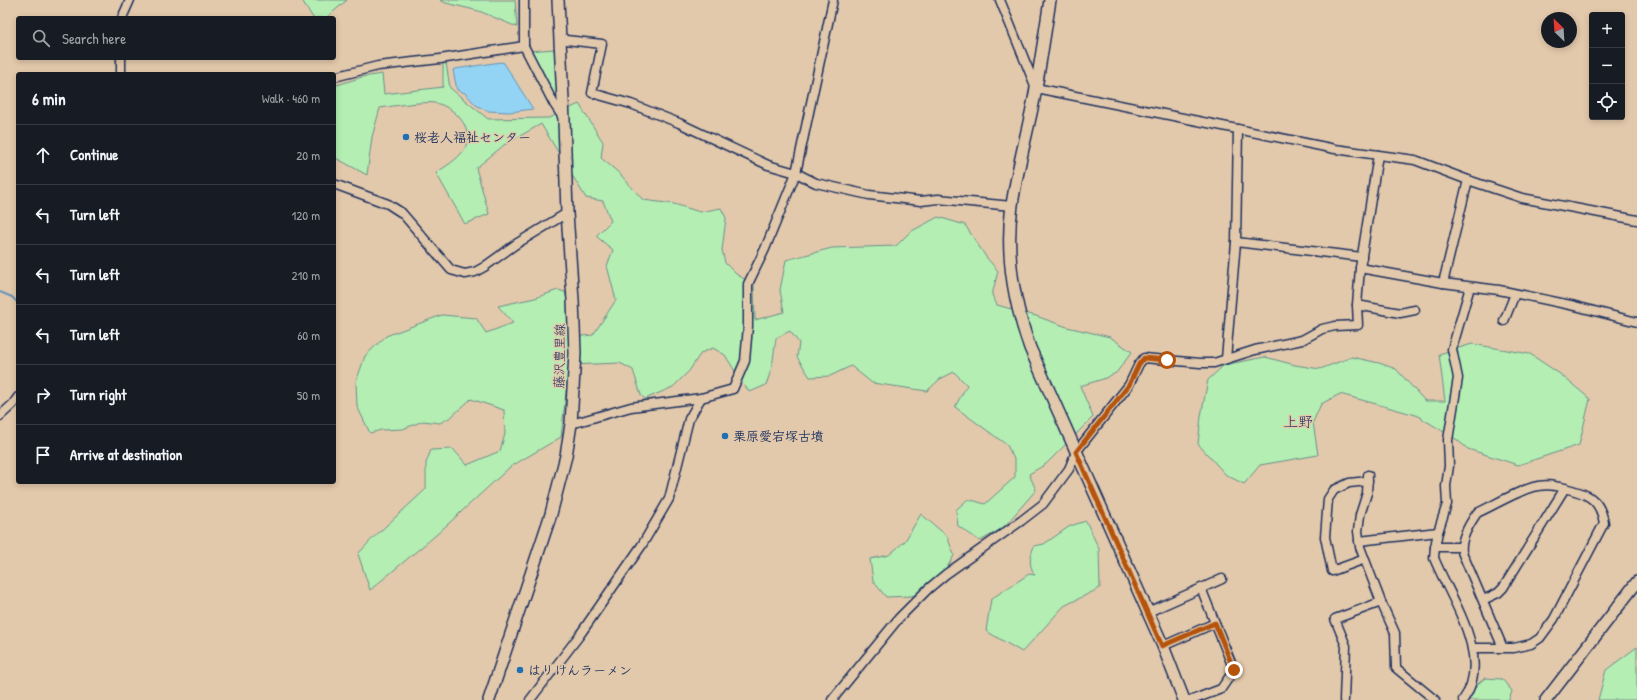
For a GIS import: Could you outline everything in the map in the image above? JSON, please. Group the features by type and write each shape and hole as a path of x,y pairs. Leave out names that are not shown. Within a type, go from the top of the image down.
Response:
{"main road":[{"name":"藤沢豊里線","path":"489,700 551,514 566,456 571,424 575,353 574,300 566,213 561,36 558,0"},
{"path":"1050,0 1036,88 1012,206 1010,246 1013,284 1018,313 1030,348 1148,612 1184,700"},
{"path":"1546,700 1637,582"}],"street":[{"path":"123,16 130,0"},
{"path":"524,0 524,46 551,99 564,120"},
{"path":"571,424 631,407 701,398 732,389 745,361 748,326 748,284 796,173 833,0"},
{"path":"1000,0 1036,88 1335,149 1415,160 1522,198 1637,220"},
{"path":"561,36 566,40 602,44 592,93 631,104 679,123 768,165 796,173 816,183 869,196 921,201 938,199 1012,206"},
{"path":"336,76 378,66 440,59 524,46"},
{"path":"121,60 121,72"},
{"path":"1226,359 1236,242 1238,129"},
{"path":"832,700 899,618 928,589 1043,504 1069,469 1076,452 1129,385 1139,364 1144,358 1214,363 1255,350 1302,340 1322,329 1335,326 1358,325 1357,305 1360,268 1378,155"},
{"path":"1443,283 1468,180"},
{"path":"336,185 388,204 402,213 451,270 465,274 475,272 484,267 516,244 566,213"},
{"path":"1236,242 1362,257"},
{"path":"1360,268 1515,294 1576,306 1637,322"},
{"path":"1463,700 1473,678 1474,658 1470,635 1434,558 1438,532 1447,504 1446,486 1450,466 1448,440 1458,378 1452,349 1470,287"},
{"path":"1504,321 1515,294"},
{"path":"1357,305 1400,313 1415,310"},
{"path":"530,700 580,636 642,545 669,499 689,419 701,398"},
{"path":"0,416 16,400"},
{"path":"1365,559 1332,572 1325,537 1328,499 1334,490 1349,483 1368,478 1367,494 1360,515 1358,531 1359,541 1381,602 1395,633 1396,668 1435,700"},
{"path":"1472,648 1503,648 1514,648 1531,644 1540,638 1554,619 1604,523 1603,511 1583,492 1546,484 1531,487 1477,513 1473,520 1461,547 1462,552 1503,648"},
{"path":"1483,600 1498,594 1503,588 1565,488"},
{"path":"1359,541 1438,532"},
{"path":"1435,547 1461,547"},
{"path":"1148,612 1222,579"},
{"path":"1192,700 1221,688 1234,670 1201,588"},
{"path":"1344,700 1346,646 1335,619 1381,602"},
{"path":"1162,646 1215,623"}],"green space":[{"path":"302,0 347,0 328,16 312,16"},
{"path":"440,0 515,0 517,27 479,11 446,3"},
{"path":"554,49 559,90 558,102 529,51"},
{"path":"446,63 450,88 488,119 549,118 579,104 603,142 601,158 619,173 643,200 674,204 700,212 721,208 726,218 722,250 725,263 736,274 754,285 755,320 784,312 780,290 786,260 832,248 896,246 910,232 938,217 965,225 986,257 998,271 992,295 997,305 1067,327 1110,337 1132,352 1116,373 1103,379 1080,386 1093,417 1046,464 1029,474 1036,490 1003,528 980,541 958,526 956,510 968,499 985,504 1015,477 1015,461 1007,445 955,407 967,385 954,372 940,379 927,391 872,383 851,366 830,376 810,377 797,357 799,343 790,331 776,338 772,367 766,385 750,392 743,384 725,355 713,348 701,353 689,371 673,387 645,399 641,395 633,370 620,363 569,365 561,437 510,467 436,535 370,590 358,554 373,538 426,489 426,463 431,450 453,449 467,465 500,451 505,434 504,410 471,399 451,417 440,423 423,421 403,429 381,430 370,433 357,406 356,382 365,356 386,336 442,315 476,318 486,333 513,323 498,306 535,298 558,290 565,292 568,303 572,337 593,335 616,300 607,266 613,250 596,236 611,221 603,201 586,198 541,124 504,145 476,168 489,214 465,224 436,173 461,154 467,142 467,134 462,120 450,109 435,103 408,104 380,108 372,137 367,175 336,158 336,85 362,77 382,74 384,94 443,87 443,64"},
{"path":"1472,344 1530,354 1560,374 1590,399 1579,445 1518,465 1468,449 1456,439 1416,415 1340,394 1321,404 1313,422 1318,455 1260,465 1244,484 1226,475 1198,444 1201,416 1208,380 1224,365 1265,357 1295,365 1320,369 1352,357 1379,363 1396,369 1425,401 1445,401 1439,354"},
{"path":"921,514 947,536 954,555 934,584 932,590 911,596 886,597 873,581 870,559 889,555 905,541"},
{"path":"1086,521 1099,549 1100,588 1064,606 1022,652 986,631 991,599 1029,574 1035,575 1031,568 1030,561 1034,546 1044,544 1070,526"},
{"path":"1637,647 1637,700 1598,700 1606,670"},
{"path":"1485,678 1502,679 1512,691 1509,700 1467,700 1472,689"}],"water":[{"path":"501,62 504,63 533,109 510,112 487,111 476,105 465,93 457,90 453,70"}],"waterway":[{"path":"0,292 12,297 16,301"}],"place":[{"name":"桜老人福祉センター","path":"406,137"},
{"name":"栗原愛宕塚古墳","path":"725,436"},
{"name":"はりけんラーメン","path":"520,670"}],"district":[{"name":"上野","path":"1298,422"}],"route":[{"path":"1167,360 1144,358 1139,364 1129,385 1076,452 1162,646 1215,623 1234,670"}]}
